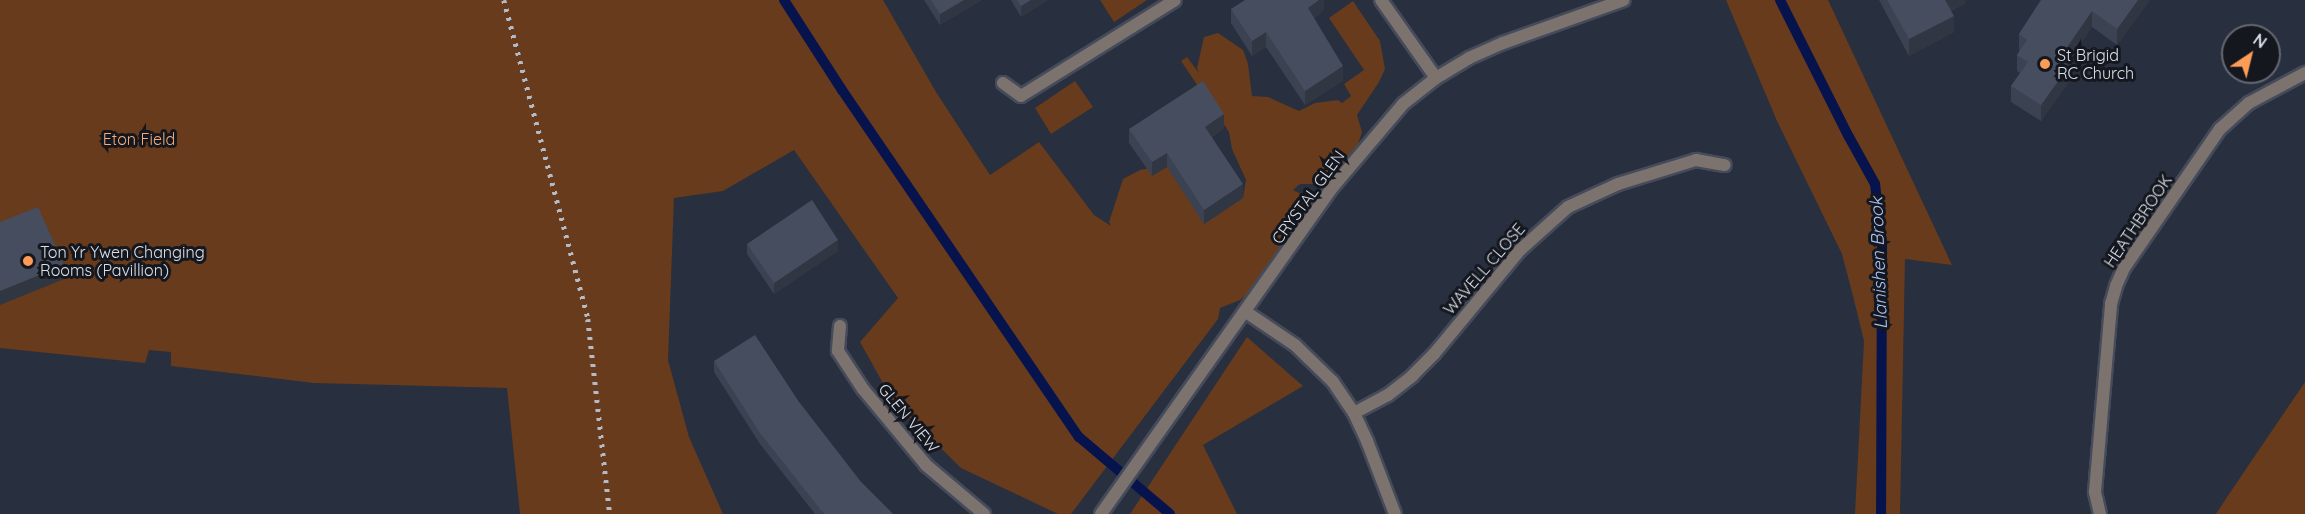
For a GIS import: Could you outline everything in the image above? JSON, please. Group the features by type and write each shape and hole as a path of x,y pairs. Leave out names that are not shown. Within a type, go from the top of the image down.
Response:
{"street":[{"path":"1003,83 1021,96 1175,0"},
{"path":"1381,0 1436,78"},
{"name":"CRYSTAL GLEN","path":"1101,514 1331,189 1403,104 1436,78 1503,43 1624,0"},
{"name":"HEATHBROOK","path":"2100,514 2095,492 2111,304 2124,268 2220,129 2249,103 2305,73"},
{"name":"WAVELL CLOSE","path":"1354,413 1388,395 1412,376 1434,354 1520,250 1568,207 1618,184 1696,159 1725,165"},
{"path":"1246,312 1316,363 1333,382 1354,413 1395,514"},
{"name":"GLEN VIEW","path":"840,326 838,351 863,389 926,465 984,514"}],"green space":[{"name":"Eton Field","path":"0,0 883,0 936,92 990,175 1039,142 1094,215 1111,226 1109,222 1123,179 1140,170 1159,166 1167,167 1243,198 1246,180 1232,149 1229,132 1181,61 1187,57 1199,73 1197,68 1204,37 1218,33 1243,50 1248,64 1252,96 1268,97 1299,111 1315,103 1338,100 1342,103 1351,96 1344,84 1364,70 1329,18 1353,1 1380,41 1385,69 1357,115 1362,132 1354,156 1336,163 1326,184 1300,184 1293,190 1309,198 1310,209 1298,229 1269,264 1258,286 1240,300 1220,308 1218,319 1071,514 1058,514 961,468 893,401 860,342 898,298 794,150 723,191 674,198 668,360 689,437 723,514 520,514 507,388 314,383 171,366 171,352 149,350 145,363 0,348"},
{"path":"1100,0 1147,0 1114,22"},
{"path":"1726,0 1828,0 1952,265 1905,259 1900,514 1855,514 1864,341 1853,296 1842,254 1777,121"},
{"path":"1075,81 1093,107 1051,134 1035,108"},
{"path":"1247,337 1303,386 1203,445 1237,514 1130,514"},
{"path":"2305,382 2305,514 2216,514 2227,497"}],"building":[{"path":"931,0 964,0 940,14"},
{"path":"1017,0 1031,0 1021,6"},
{"path":"1245,0 1319,0 1308,8 1343,66 1305,91 1266,32 1252,41 1231,9"},
{"path":"1887,0 1945,0 1954,16 1909,39"},
{"name":"St Brigid RC Church","path":"2041,0 2138,0 2117,29 2092,11 2059,59 2069,66 2041,105 2011,86 2028,62 2017,55 2027,40 2019,34"},
{"path":"1203,81 1224,114 1205,127 1243,184 1204,210 1167,153 1152,162 1129,129"},
{"path":"812,200 838,240 774,283 747,244"},
{"name":"Ton Yr Ywen Changing Rooms (Pavillion)","path":"38,207 64,265 0,291 0,222"},
{"path":"755,335 799,402 861,482 893,514 825,514 760,433 714,361"}],"waterway":[{"path":"784,0 842,90 1079,437 1170,514"},
{"name":"Llanishen Brook","path":"1780,0 1875,184 1882,244 1881,514"}],"railway":[{"path":"504,0 588,319 610,514"}],"place":[{"name":"St Brigid RC Church","path":"2045,64"},
{"name":"Ton Yr Ywen Changing Rooms (Pavillion)","path":"28,261"}]}
